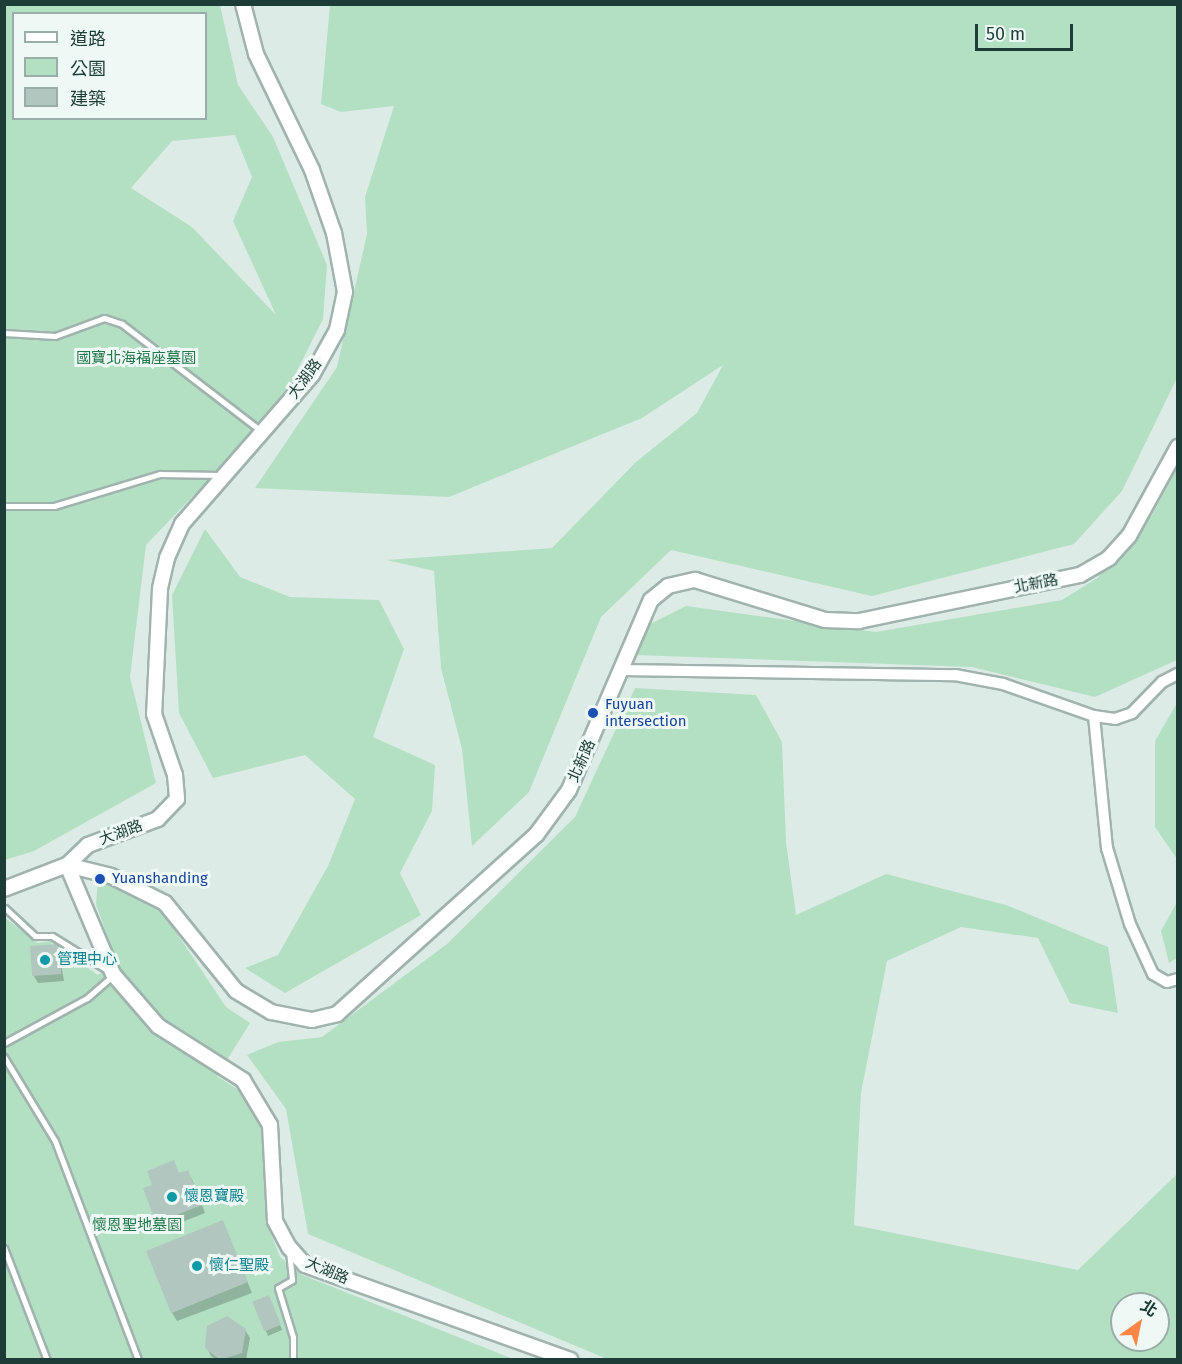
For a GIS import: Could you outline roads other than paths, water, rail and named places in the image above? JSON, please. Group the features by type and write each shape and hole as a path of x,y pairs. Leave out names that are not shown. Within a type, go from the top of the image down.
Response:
{"street":[{"name":"大湖路","path":"243,4 256,54 312,171 334,233 345,292 337,330 312,375 182,524 167,558 160,590 154,714 175,775 177,799 158,819 88,845 68,865 113,975 158,1026 243,1080 270,1125 275,1221 289,1247 305,1265 570,1359"},
{"name":"北新路","path":"68,865 134,885 165,903 236,991 271,1012 312,1020 337,1014 536,835 569,790 651,600 668,586 695,580 825,620 860,621 1080,575 1109,558 1129,536 1178,447"},
{"path":"622,670 956,675 1003,684 1094,716 1115,719 1132,713 1162,682 1178,674"},
{"path":"1094,716 1107,848 1130,924 1153,974 1167,982 1178,979"},
{"path":"4,889 68,865"}],"lane":[{"path":"4,333 55,336 104,318 122,324 262,432"},
{"path":"4,506 54,506 160,474 225,475"},
{"path":"4,908 35,936 52,936 68,944 113,975 87,998 4,1043"},
{"path":"4,1057 56,1141 138,1359"},
{"path":"289,1247 292,1280 278,1288 293,1337 293,1359"},
{"path":"4,1248 47,1359"}],"place":[{"name":"Fuyuan intersection","path":"593,713"},
{"name":"Yuanshanding","path":"100,879"},
{"name":"管理中心","path":"45,960"},
{"name":"懷恩寶殿","path":"172,1197"},
{"name":"懷仁聖殿","path":"197,1266"}],"park label":[{"name":"國寶北海福座墓園","path":"136,359"},
{"name":"懷恩聖地墓園","path":"137,1226"}]}
